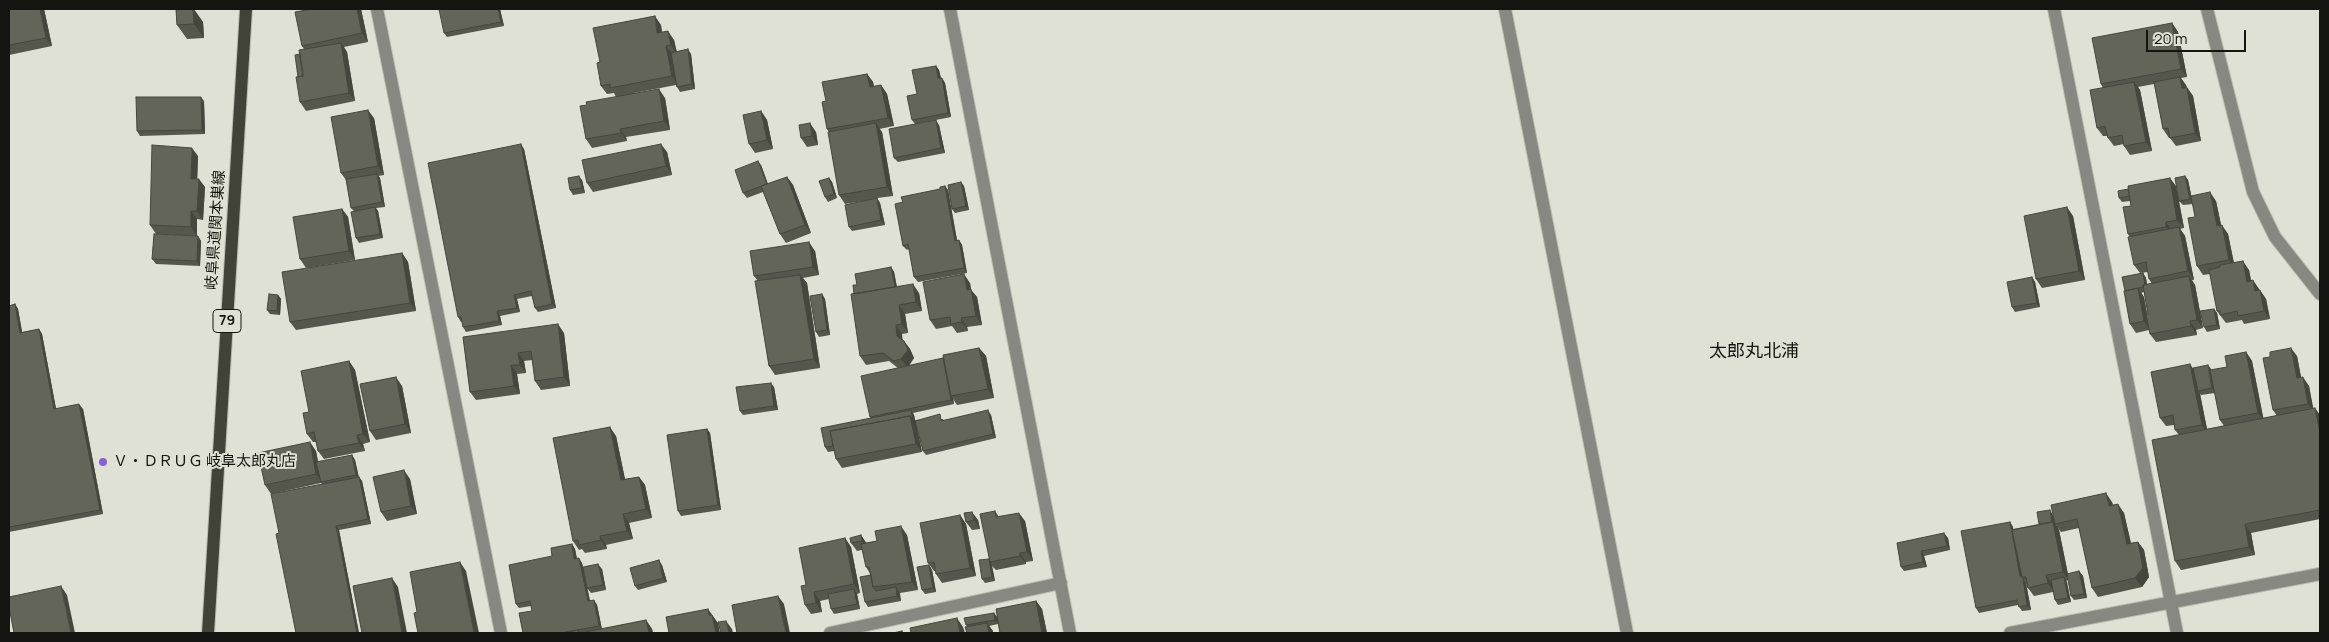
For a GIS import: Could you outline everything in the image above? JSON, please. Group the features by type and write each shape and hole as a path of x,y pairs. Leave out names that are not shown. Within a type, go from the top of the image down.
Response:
{"main road":[{"name":"岐阜県道関本巣線","path":"208,633 246,9"}],"street":[{"path":"378,9 500,633"},
{"path":"950,9 1070,633"},
{"path":"1505,9 1627,633"},
{"path":"2054,9 2177,633"},
{"path":"2207,9 2252,192 2275,237 2320,294"},
{"path":"2010,633 2320,574"},
{"path":"830,633 1061,583"}],"building":[{"path":"9,9 40,9 46,38 9,45"},
{"path":"176,9 193,9 194,24 177,25"},
{"path":"312,9 357,9 362,33 302,46 295,12"},
{"path":"439,9 498,9 501,22 444,33"},
{"path":"655,16 657,33 668,31 671,45 666,46 672,76 610,88 610,84 601,86 597,63 600,62 593,28"},
{"path":"2172,23 2181,69 2101,84 2092,38"},
{"path":"341,43 349,93 300,102 296,77 303,76 299,50"},
{"path":"688,49 692,84 677,87 671,53"},
{"path":"300,54 303,76 298,77 295,55"},
{"path":"936,66 938,78 942,78 948,113 912,120 907,96 917,94 912,70"},
{"path":"867,74 870,87 881,85 888,118 827,129 822,102 826,101 822,82"},
{"path":"2180,77 2182,88 2187,88 2195,133 2170,138 2168,128 2163,129 2154,82"},
{"path":"2134,82 2146,142 2124,146 2122,135 2108,138 2105,126 2097,128 2090,90"},
{"path":"659,89 664,121 620,129 621,133 586,139 580,106 587,105 586,102"},
{"path":"136,97 201,97 202,130 137,131"},
{"path":"368,110 378,166 341,173 331,117"},
{"path":"761,111 767,140 749,144 743,115"},
{"path":"936,120 941,148 894,158 889,129"},
{"path":"810,123 812,136 801,138 799,125"},
{"path":"876,123 887,187 839,195 828,132"},
{"path":"521,144 552,304 535,308 531,291 514,295 517,308 497,311 499,321 463,327 461,317 458,317 428,163"},
{"path":"661,144 666,166 587,183 582,160"},
{"path":"152,145 192,148 191,179 199,179 197,211 191,211 191,227 150,225"},
{"path":"758,161 767,184 743,193 735,170"},
{"path":"377,174 382,202 351,208 346,179"},
{"path":"579,176 582,188 570,190 568,178"},
{"path":"2185,176 2190,199 2179,201 2175,178"},
{"path":"787,177 805,225 780,234 761,186"},
{"path":"829,178 834,194 825,197 819,181"},
{"path":"2170,178 2177,220 2166,222 2166,227 2128,234 2123,207 2131,206 2128,186"},
{"path":"961,182 966,206 952,209 948,185"},
{"path":"945,186 955,241 959,240 964,268 914,277 908,244 903,246 895,204 903,202 901,197 940,189 940,187"},
{"path":"2128,189 2129,196 2119,198 2118,191"},
{"path":"2210,192 2217,226 2222,225 2229,260 2197,266 2188,218 2195,217 2191,196"},
{"path":"877,198 881,220 849,227 845,205"},
{"path":"375,207 380,234 356,238 351,212"},
{"path":"2067,207 2079,271 2036,279 2024,216"},
{"path":"342,209 349,251 300,259 293,217"},
{"path":"2179,227 2188,271 2149,279 2146,262 2134,265 2128,237"},
{"path":"154,234 198,236 197,261 152,259"},
{"path":"809,242 813,267 754,276 750,251"},
{"path":"402,253 410,303 290,322 282,272"},
{"path":"2243,261 2247,282 2253,280 2255,291 2260,290 2264,311 2238,316 2237,311 2220,315 2220,311 2217,311 2209,270 2220,267 2220,265"},
{"path":"891,267 895,287 854,294 853,285 857,285 855,274"},
{"path":"2143,273 2145,285 2143,287 2125,291 2122,277"},
{"path":"964,274 967,290 971,289 976,316 961,318 962,322 951,324 950,317 930,320 923,282"},
{"path":"800,275 814,359 769,366 755,281"},
{"path":"2189,276 2197,320 2190,321 2191,326 2150,334 2143,285"},
{"path":"2032,277 2037,303 2012,307 2007,282"},
{"path":"913,284 916,302 899,305 902,324 896,325 897,336 904,341 908,350 901,359 894,361 883,353 860,356 851,294"},
{"path":"2138,288 2144,321 2130,324 2124,291"},
{"path":"269,294 278,295 277,311 267,310"},
{"path":"822,294 827,330 816,332 810,296"},
{"path":"15,304 20,333 39,329 54,409 79,404 100,510 9,527 9,306"},
{"path":"2214,309 2217,325 2204,327 2200,311"},
{"path":"558,324 564,377 535,381 531,351 518,353 520,365 511,365 514,386 470,392 463,337"},
{"path":"979,348 988,389 951,396 943,355"},
{"path":"2291,348 2297,378 2303,377 2308,404 2273,410 2263,358 2270,357 2270,352"},
{"path":"2246,352 2258,413 2220,420 2210,370 2227,367 2225,356"},
{"path":"943,358 951,400 870,417 861,376"},
{"path":"349,361 363,434 357,435 359,443 318,451 314,432 307,434 303,413 309,412 301,371"},
{"path":"2190,364 2202,425 2175,430 2173,415 2160,418 2151,372"},
{"path":"2208,365 2212,388 2198,391 2193,368"},
{"path":"396,377 405,424 370,431 360,384"},
{"path":"771,383 774,406 740,411 736,387"},
{"path":"2315,408 2320,433 2320,510 2245,524 2249,547 2175,561 2152,440"},
{"path":"911,410 913,420 910,416 830,431 833,446 825,447 821,428"},
{"path":"988,410 993,434 923,451 915,421 940,414 941,421"},
{"path":"910,416 916,444 836,459 830,431"},
{"path":"610,427 621,480 639,477 646,509 623,514 627,531 600,536 601,540 579,545 578,540 573,541 553,438"},
{"path":"707,429 718,505 678,511 667,435"},
{"path":"310,442 316,474 265,485 258,453"},
{"path":"352,455 356,475 321,482 316,462"},
{"path":"404,470 411,506 381,512 373,477"},
{"path":"359,477 368,519 336,526 357,633 296,633 276,534 279,533 271,494"},
{"path":"2106,493 2109,506 2118,504 2127,544 2138,542 2143,568 2135,578 2092,588 2077,519 2055,524 2051,505"},
{"path":"2050,510 2052,522 2039,524 2037,512"},
{"path":"995,511 996,517 1019,513 1027,552 1020,553 1020,556 990,562 980,514"},
{"path":"972,512 974,520 966,522 964,513"},
{"path":"960,515 970,568 936,574 934,562 928,563 920,523"},
{"path":"2010,522 2027,605 2019,607 2017,600 1976,608 1961,531"},
{"path":"2053,522 2063,572 2046,575 2048,583 2028,588 2026,577 2022,577 2012,530"},
{"path":"901,526 912,582 873,587 869,567 866,567 861,544 877,541 875,531"},
{"path":"1944,533 1947,546 1921,551 1923,562 1901,567 1897,543"},
{"path":"861,535 862,541 851,543 850,538"},
{"path":"845,538 854,584 814,592 816,603 805,605 801,586 806,585 799,548"},
{"path":"572,544 574,559 579,558 588,601 594,600 599,626 560,633 523,633 519,613 532,611 530,601 516,604 509,565 552,556 551,548"},
{"path":"989,559 992,577 982,579 979,560"},
{"path":"659,560 663,578 635,586 630,568"},
{"path":"460,562 474,633 418,633 414,613 417,612 410,572"},
{"path":"598,564 603,585 587,588 583,567"},
{"path":"929,565 933,588 922,590 917,567"},
{"path":"2079,571 2084,594 2071,596 2067,574"},
{"path":"871,575 873,587 876,591 896,587 897,596 865,602 860,577"},
{"path":"2064,577 2068,598 2055,600 2051,580"},
{"path":"392,578 402,633 362,633 353,586"},
{"path":"61,586 71,633 14,633 9,597"},
{"path":"854,589 857,604 831,609 828,594"},
{"path":"778,596 786,633 737,633 732,605"},
{"path":"1036,601 1042,633 1000,633 996,609"},
{"path":"708,609 709,615 712,615 716,633 669,633 666,617"},
{"path":"994,613 995,620 966,625 964,618"},
{"path":"957,618 960,633 911,633 910,628"},
{"path":"646,620 649,633 585,633 585,632"},
{"path":"726,621 729,633 721,633 718,622"},
{"path":"987,623 989,633 967,633 965,627"},
{"path":"578,630 579,633 563,633"}],"place":[{"name":"Ｖ・ＤＲＵＧ 岐阜太郎丸店","path":"103,462"}],"district":[{"name":"太郎丸北浦","path":"1754,352"}]}
